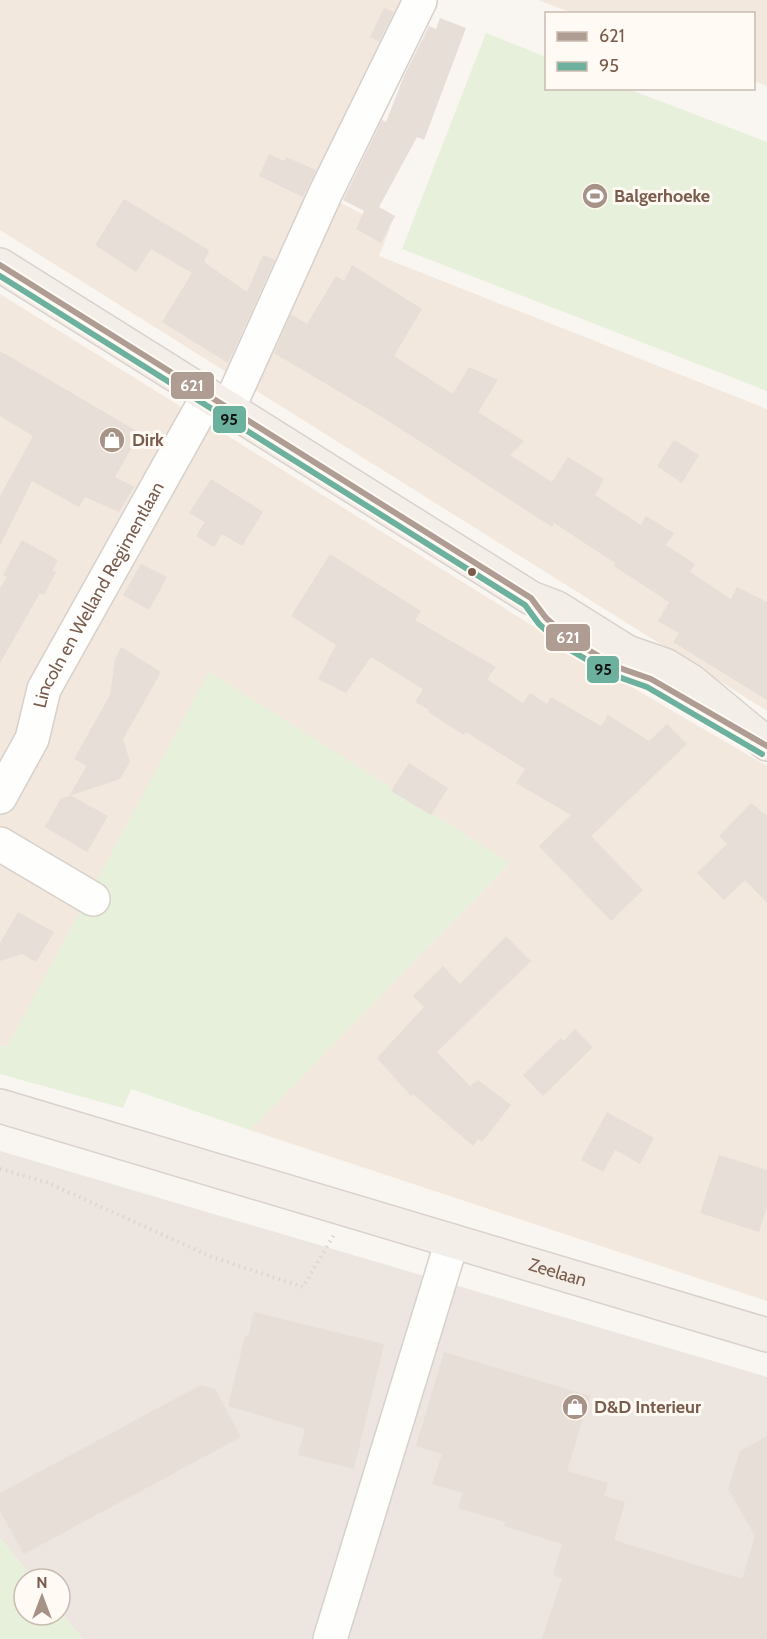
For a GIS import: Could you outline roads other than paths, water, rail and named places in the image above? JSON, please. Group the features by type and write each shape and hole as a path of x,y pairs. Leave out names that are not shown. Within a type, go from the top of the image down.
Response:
{"main road":[{"path":"0,265 531,598 557,608 627,652 665,665 691,681 767,745"},
{"name":"Zeelaan","path":"0,1106 767,1335"}],"street":[{"name":"Lincoln en Welland Regimentlaan","path":"0,797 32,739 44,689 218,403 420,1"},
{"path":"0,844 93,899"},
{"path":"330,1639 452,1241"}],"place":[{"name":"Balgerhoeke","path":"595,196"},
{"name":"Dirk","path":"112,440"},
{"name":"D&D Interieur","path":"575,1407"}]}
